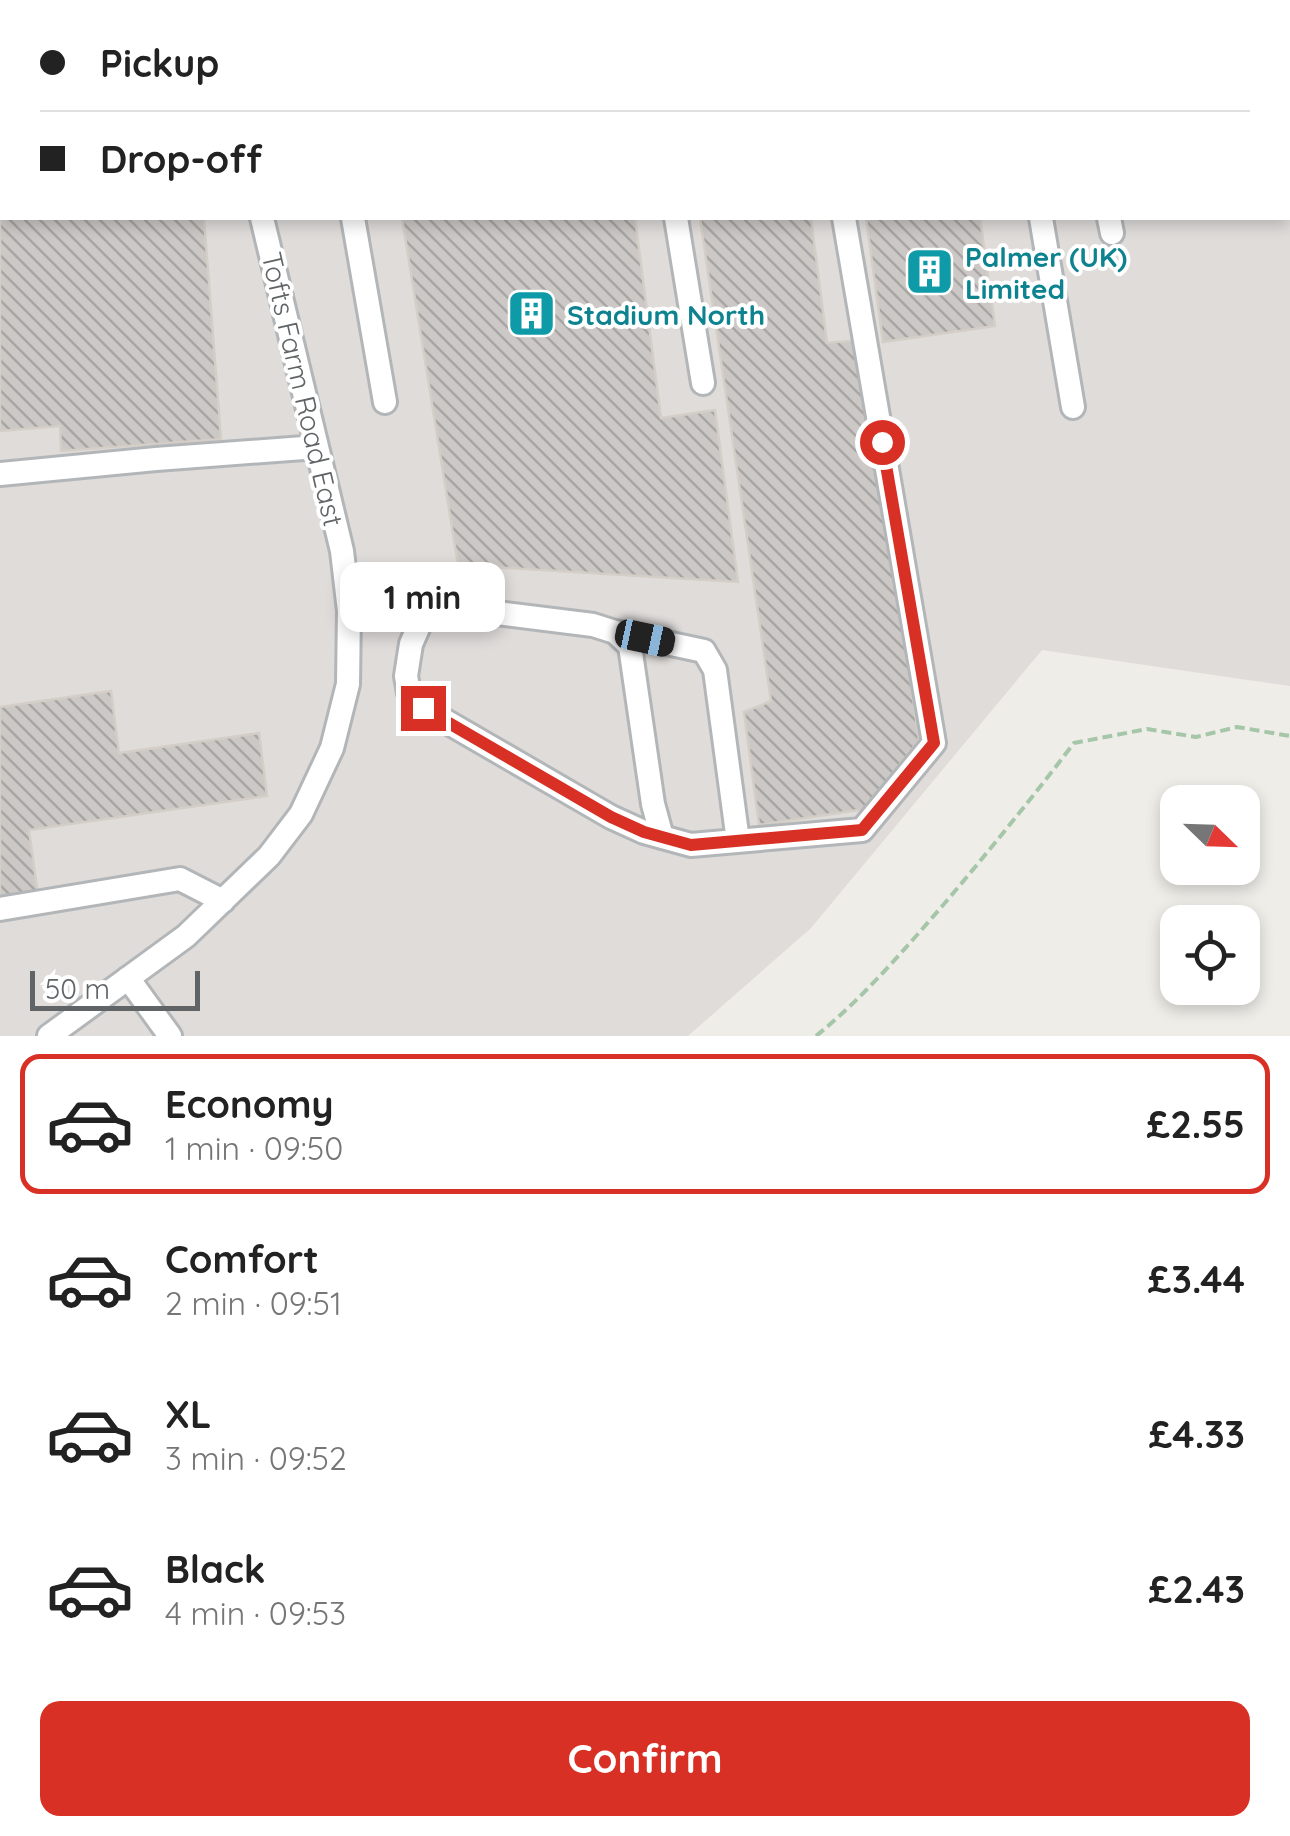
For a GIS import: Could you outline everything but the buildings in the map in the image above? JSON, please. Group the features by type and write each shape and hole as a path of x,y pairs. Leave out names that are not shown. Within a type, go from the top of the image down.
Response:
{"street":[{"name":"Tofts Farm Road East","path":"58,1033 186,936 268,856 302,814 332,748 348,684 349,611 342,551 262,220"},
{"path":"353,220 385,402"},
{"path":"676,220 703,382"},
{"path":"738,841 715,670 704,652 593,625 442,606 422,619 406,676 409,694 423,708 611,817 644,832 691,845 738,841 862,830 934,743 844,220"},
{"path":"1040,220 1074,407"},
{"path":"0,474 317,447"},
{"path":"615,632 630,646 652,804 662,837"},
{"path":"0,908 180,878 224,901"},
{"path":"128,978 170,1036"}],"path":[{"path":"816,1036 904,950 1032,799 1074,743 1146,729 1196,737 1237,728 1290,736"}],"shaded area":[{"path":"0,220 1290,220 1290,686 1042,650 811,928 688,1036 0,1036"}],"place":[{"name":"Palmer (UK) Limited","path":"930,272"},
{"name":"Stadium North","path":"532,314"}],"route":[{"path":"423,708 611,817 644,832 691,845 862,830 934,743 882,442"}]}
